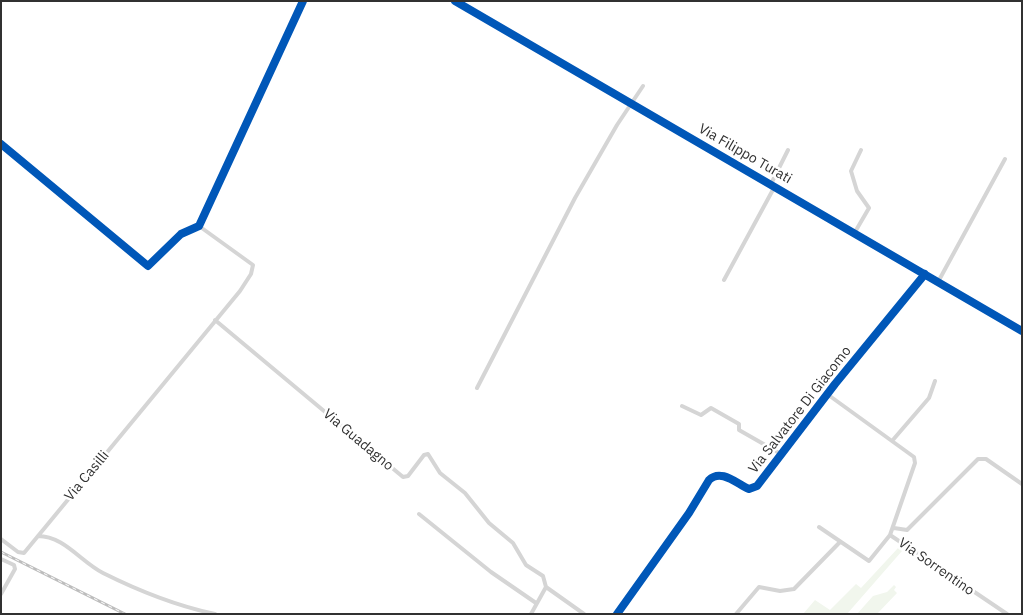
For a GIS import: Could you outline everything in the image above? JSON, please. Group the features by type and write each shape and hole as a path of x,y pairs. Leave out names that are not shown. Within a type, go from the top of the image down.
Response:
{"street":[{"path":"1,144 144,265 152,264 181,234 199,226 303,1"},
{"name":"Via Filippo Turati","path":"455,1 855,232 1022,331"},
{"path":"476,388 574,198 617,125 633,104 643,86"},
{"path":"724,280 773,185 788,150"},
{"path":"855,232 869,208 857,191 851,171 861,150"},
{"path":"938,282 1006,159"},
{"name":"Via Casilli","path":"1,539 22,554 240,291 251,274 253,265 199,226"},
{"name":"Via Salvatore Di Giacomo","path":"616,614 689,513 709,480 716,475 721,475 752,489 925,274"},
{"name":"Via Guadagno","path":"215,320 403,477 408,476 424,455 428,454 440,473 470,498 489,523 513,543 526,565 543,576 546,587"},
{"path":"892,441 928,398 935,381"},
{"name":"Via Sorrentino","path":"819,527 869,561 890,536 894,528 915,460 827,394"},
{"path":"682,406 701,415 711,408 739,424 739,430 781,454"},
{"path":"894,528 907,530 978,459 986,459 1022,484"},
{"path":"419,514 490,572 536,603"},
{"path":"38,536 58,540 96,570 116,579 162,598 216,614"},
{"name":"Via Sorrentino","path":"890,536 1007,614"},
{"path":"736,614 759,587 780,591 794,588 840,542"},
{"path":"1,559 14,565 15,569 1,594"},
{"path":"531,614 546,587 584,614"}],"shaded area":[{"path":"898,548 902,551 847,614 803,614 815,600 830,610 856,584 861,588"},
{"path":"894,585 896,587 894,590 897,593 877,614 857,614 873,596 887,592"}],"railway":[{"path":"1,552 125,614"}],"cycle path":[{"path":"1,144 148,266 181,234 199,226 303,1"},
{"path":"455,1 1022,331"},
{"path":"617,614 689,513 709,480 714,477 724,476 749,489 757,486 835,384 925,274"}]}
